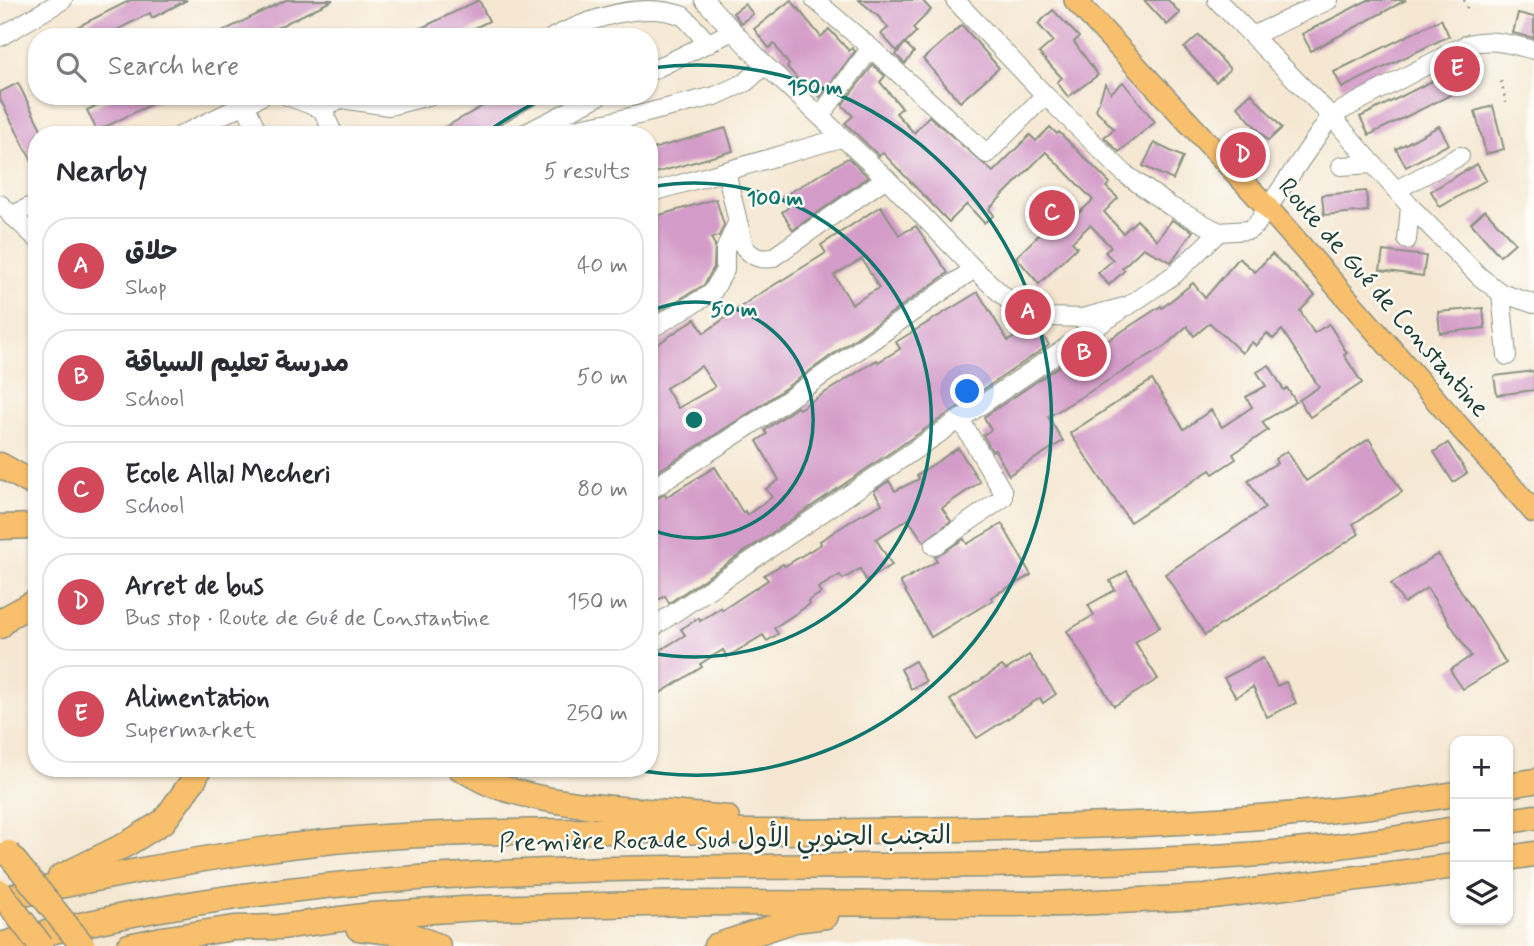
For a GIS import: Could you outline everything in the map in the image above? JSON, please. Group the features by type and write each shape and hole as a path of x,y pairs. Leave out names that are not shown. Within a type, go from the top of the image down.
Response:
{"highway":[{"path":"0,465 28,481"},
{"path":"0,527 28,526"},
{"path":"0,626 8,617 28,606"},
{"path":"33,890 127,844 164,821 195,777"},
{"path":"476,777 491,785 569,805 664,811 846,832"},
{"path":"1513,784 1534,781"},
{"name":"Première Rocade Sud التجنب الجنوبي الأول","path":"0,900 33,890 211,857 383,837 525,832 846,832 1201,821 1319,812 1450,795"},
{"path":"1513,820 1534,817"},
{"name":"Première Rocade Sud التجنب الجنوبي الأول","path":"0,945 54,930 186,905 346,884 469,876 704,867 1144,861 1276,853 1450,830"},
{"path":"3,845 83,946"},
{"path":"1513,857 1534,854"},
{"path":"716,946 795,920 830,916 1205,897 1450,867"},
{"path":"0,892 41,946"},
{"path":"129,946 234,928 492,907 687,903 1067,904"},
{"path":"316,923 408,934 438,946"}],"main road":[{"name":"Route de Gué de Constantine","path":"1075,0 1267,207 1534,512"}],"street":[{"path":"0,37 63,0"},
{"path":"572,28 617,6 638,0 660,3 681,15 709,44"},
{"path":"704,0 765,65 886,178 974,269 1009,301 1049,317 1082,318 1128,306"},
{"path":"815,0 987,154 1045,95"},
{"path":"955,0 1125,174 1170,205 1219,232 1249,230 1256,225 1331,117 1479,40 1492,40 1534,50"},
{"path":"1217,0 1331,117 1410,206 1480,277 1501,293 1534,304"},
{"path":"1252,36 1329,0"},
{"path":"658,68 733,31"},
{"path":"820,116 871,48"},
{"path":"589,126 715,96 746,82 765,65"},
{"path":"200,126 244,105"},
{"path":"255,105 258,126"},
{"path":"312,105 322,109 330,126"},
{"path":"322,109 330,105"},
{"path":"540,126 581,105"},
{"path":"658,190 841,138"},
{"path":"1396,190 1460,156"},
{"path":"1341,166 1373,164"},
{"path":"726,171 744,247 752,256 761,260 772,258 886,178"},
{"path":"5,210 28,205"},
{"path":"1407,240 1410,206"},
{"path":"5,210 28,231"},
{"path":"658,325 712,293 725,270 725,250 737,223"},
{"path":"658,624 1175,274 1219,232"},
{"path":"658,485 763,417 974,269"},
{"path":"1501,293 1507,356"},
{"path":"934,546 1003,498 1003,492 960,419"}],"path":[{"path":"1464,0 1469,12"},
{"path":"1501,80 1506,103"}],"building":[{"path":"131,0 187,0 152,18 150,13 121,28 75,28"},
{"path":"286,0 333,0 276,28 229,28"},
{"path":"479,0 489,21 475,28 421,28"},
{"path":"791,0 821,37 829,29 849,51 852,48 855,51 820,97 807,83 803,85 787,67 789,65 774,44 769,48 754,29"},
{"path":"859,0 922,0 931,10 913,28 916,32 897,51 881,34 888,28"},
{"path":"1144,0 1168,0 1180,13 1167,25"},
{"path":"1368,0 1406,0 1311,51 1302,34"},
{"path":"745,4 753,14 741,23 733,13"},
{"path":"1053,10 1079,37 1074,42 1098,75 1068,97 1057,82 1062,78 1039,53 1053,41 1038,24"},
{"path":"1518,13 1534,17 1534,38 1513,33"},
{"path":"1441,19 1449,36 1342,88 1334,72"},
{"path":"962,25 999,68 960,102 923,59"},
{"path":"1199,35 1230,69 1216,82 1184,48"},
{"path":"905,43 914,52 905,64 896,55"},
{"path":"873,65 885,76 880,82 902,108 896,113 914,133 929,116 993,172 1030,135 1036,141 1050,127 1057,134 1059,132 1110,183 1106,187 1118,198 1104,212 1123,233 1137,220 1157,240 1172,220 1193,231 1171,262 1143,248 1109,285 1098,273 1113,260 1105,252 1111,247 1090,225 1072,242 1077,247 1039,284 1016,257 1052,222 1061,230 1093,200 1046,152 989,209 994,215 984,223 967,204 949,222 883,153 879,156 845,123 853,116 842,105"},
{"path":"1462,66 1471,85 1369,135 1360,117"},
{"path":"1123,82 1155,122 1119,152 1104,137 1114,129 1096,110 1105,84 1111,93"},
{"path":"18,83 40,126 28,126 28,153 0,99 0,92"},
{"path":"1251,93 1282,128 1268,141 1237,106"},
{"path":"97,105 150,105 107,126 95,126 87,110"},
{"path":"485,105 534,105 496,126 447,126"},
{"path":"1493,106 1504,149 1486,154 1475,111"},
{"path":"1439,126 1449,144 1406,167 1396,149"},
{"path":"726,128 733,151 658,172 658,147"},
{"path":"1154,143 1183,157 1173,180 1143,166"},
{"path":"848,158 868,177 793,230 782,212 788,208 782,197"},
{"path":"1477,164 1486,180 1440,207 1431,191"},
{"path":"1366,191 1368,211 1324,215 1322,195"},
{"path":"716,199 724,225 719,236 711,238 715,245 714,267 704,285 658,312 658,215"},
{"path":"881,206 899,235 916,226 948,273 757,408 658,471 658,344 695,319 704,333 753,298 826,253 821,245","holes":["862,259 879,288 852,304 834,275","701,366 715,387 678,408 666,388"]},
{"path":"1485,210 1515,243 1500,256 1471,223"},
{"path":"1383,251 1426,256 1423,276 1380,270"},
{"path":"1272,254 1315,295 1300,311 1314,333 1329,324 1362,383 1310,417 1299,400 1319,387 1282,330 1273,339 1267,333 1256,346 1252,342 1242,353 1210,323 1194,336 1187,326 1165,346 1048,417 1063,441 1009,475 983,435 991,430 984,417 1061,365 1064,369 1161,306 1162,308 1193,283 1205,298 1239,258 1255,272"},
{"path":"978,292 1008,341 1036,324 1049,345 669,603 665,596 658,600 658,498 665,494 666,497 715,467 743,513 745,511 747,515 772,497 766,489 779,480 757,441 767,434 765,430 797,407 799,409 877,360 878,362 900,349 896,342"},
{"path":"1483,308 1485,328 1440,333 1438,312"},
{"path":"1269,365 1284,390 1287,388 1296,402 1262,422 1268,430 1233,454 1236,459 1213,474 1210,470 1130,522 1070,433 1152,380 1184,429 1211,410 1222,427 1252,407 1246,397 1266,386 1257,372"},
{"path":"1534,371 1534,390 1497,395 1494,376"},
{"path":"1369,439 1402,492 1353,524 1359,534 1205,635 1165,574 1265,508 1248,480 1277,463 1275,459 1287,451 1306,481"},
{"path":"1448,443 1467,473 1453,482 1434,452"},
{"path":"958,448 980,482 942,508 951,521 924,542 908,519 876,539 892,565 866,580 860,569 843,579 840,575 818,588 821,593 808,601 810,604 774,628 778,634 767,641 763,635 727,657 723,650 700,664 702,667 658,694 658,652 685,635 681,629 699,618 700,621 721,608 722,610 768,580 764,575 783,564 785,566 859,516 882,504 874,491 889,481 895,491 919,479 917,475"},
{"path":"1002,524 1031,575 991,597 993,600 931,637 900,582 937,561 935,557 964,539 967,544"},
{"path":"1438,554 1506,663 1463,689 1450,670 1471,656 1427,588 1404,603 1391,584"},
{"path":"1127,571 1160,627 1135,642 1158,679 1114,706 1067,631 1094,615 1088,605 1115,590 1110,581"},
{"path":"1029,655 1056,694 1043,703 1040,698 977,738 950,700 1002,666 1006,670"},
{"path":"1263,658 1277,686 1286,682 1296,703 1267,717 1253,687 1236,697 1224,678"},
{"path":"915,661 926,682 911,689 901,669"}],"place":[{"name":"Alimentation","path":"1457,69"},
{"name":"Arret de bus","path":"1243,155"},
{"name":"Ecole Allal Mecheri","path":"1052,213"},
{"name":"حلاق","path":"1028,312"},
{"name":"مدرسة تعليم السياقة","path":"1084,354"}]}
